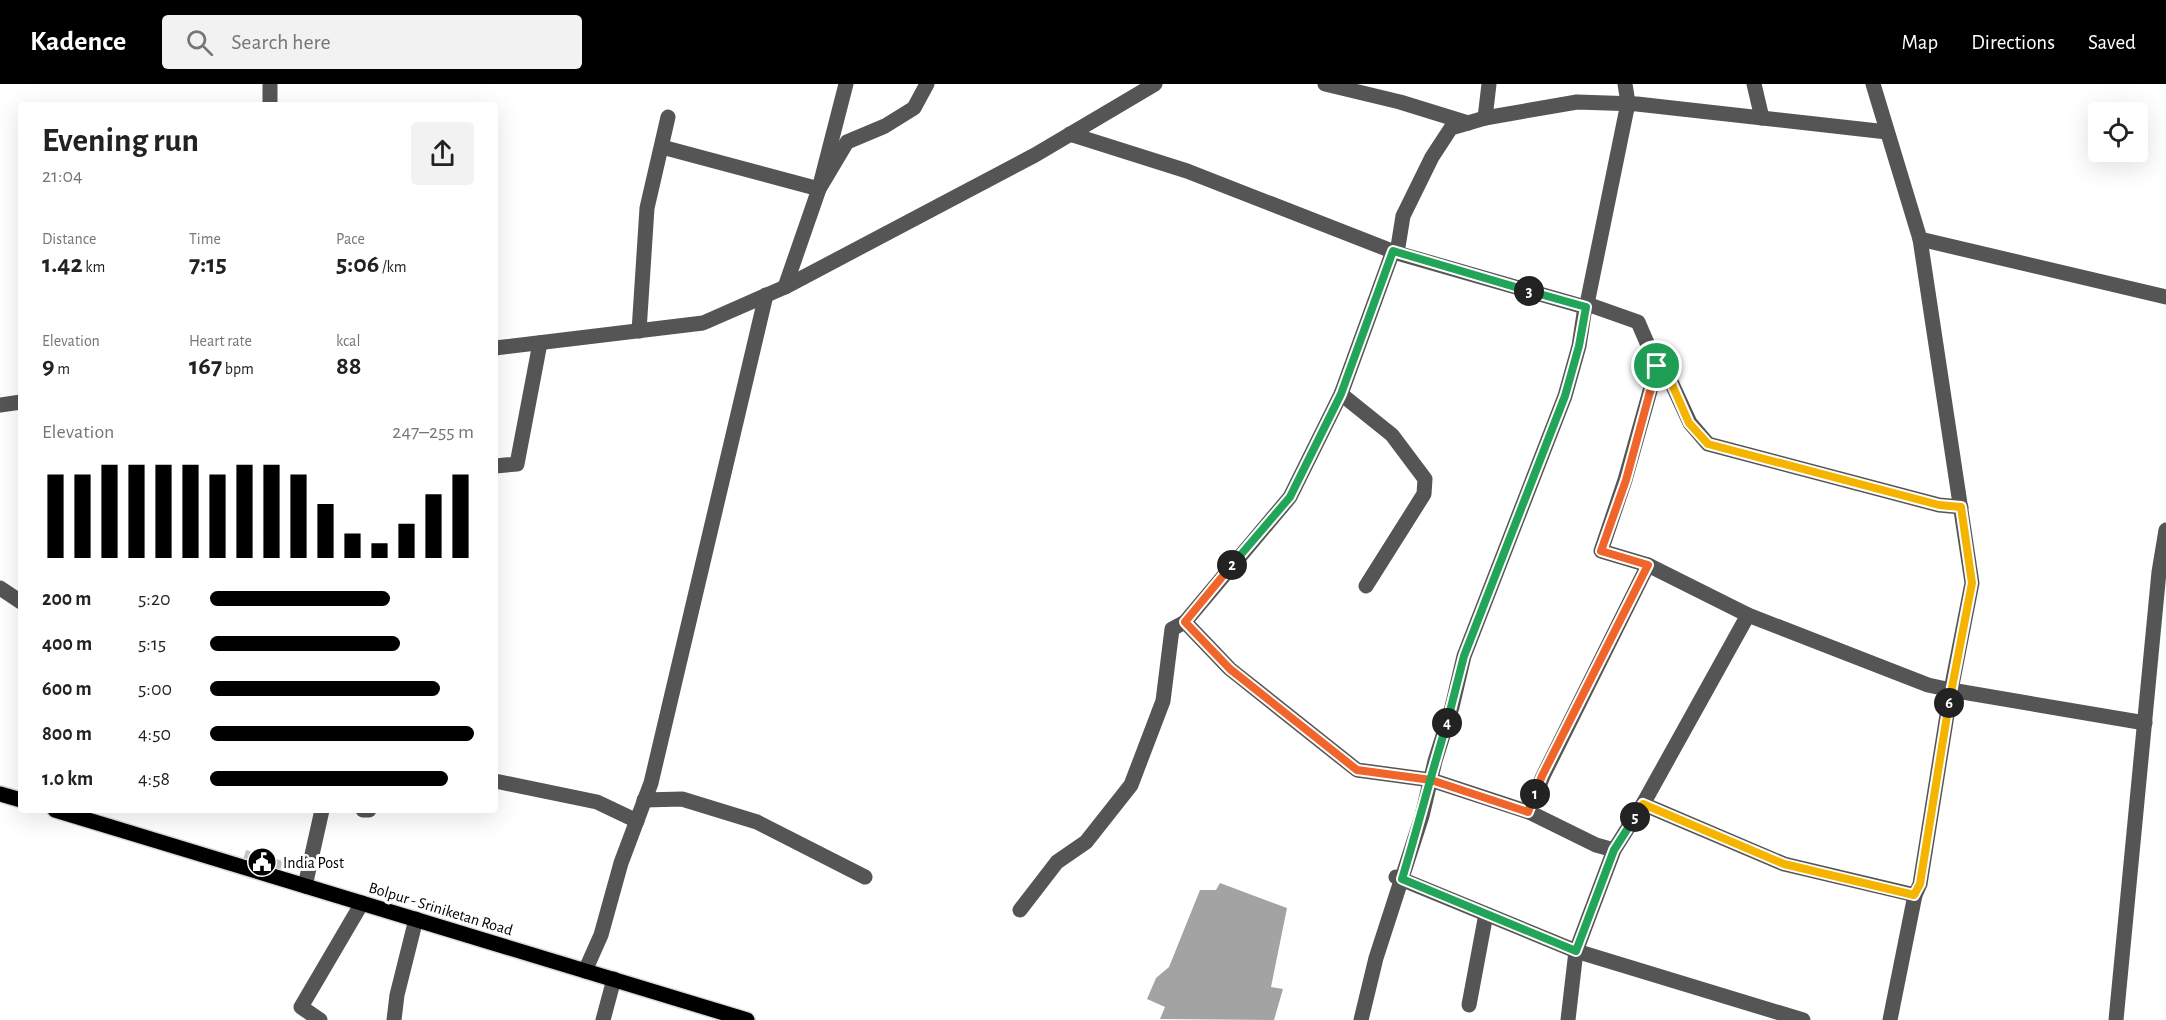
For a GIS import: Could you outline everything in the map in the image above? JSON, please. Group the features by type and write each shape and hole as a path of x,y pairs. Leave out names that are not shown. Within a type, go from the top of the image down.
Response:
{"main road":[{"path":"0,794 18,799"},
{"name":"Bolpur - Sriniketan Road","path":"65,813 747,1020"}],"street":[{"path":"270,84 270,102"},
{"path":"785,286 819,189 846,84"},
{"path":"819,189 847,142 885,126 914,108 927,84"},
{"path":"498,348 703,323 785,286 1035,155 1155,84"},
{"path":"1325,84 1400,102 1468,123"},
{"path":"1485,118 1489,84"},
{"path":"1625,84 1628,103 1587,304 1638,322 1657,366 1667,373 1689,423 1708,444 1939,505 1961,507"},
{"path":"1754,84 1762,118"},
{"path":"1873,84 1920,239 1972,583 1951,690 1920,884 1914,895 1890,1020"},
{"path":"1020,910 1057,862 1086,842 1131,785 1163,701 1172,629 1185,622 1290,497 1341,394 1395,252 1403,216 1432,157 1451,128 1485,118 1576,102 1628,103 1887,132"},
{"path":"639,331 647,208 668,117"},
{"path":"1070,134 1187,171 1395,252 1586,307 1579,346 1565,396 1464,656 1422,816 1399,878 1361,1020"},
{"path":"662,147 819,189"},
{"path":"1920,239 2166,297"},
{"path":"585,971 601,935 621,863 651,783 766,295"},
{"path":"498,466 517,464 540,343"},
{"path":"1657,366 1626,480 1601,551 1648,565 1748,615 1928,685 2145,723"},
{"path":"1341,394 1392,435 1425,479 1424,494 1365,586"},
{"path":"0,405 18,402"},
{"path":"2116,1020 2159,572 2166,530"},
{"path":"1528,812 1542,776 1648,565"},
{"path":"0,588 18,600"},
{"path":"1568,1020 1576,951 1614,850 1643,804 1748,615"},
{"path":"1185,622 1230,669 1357,770 1431,780 1528,812 1596,845 1614,850"},
{"path":"498,782 597,802 637,820"},
{"path":"645,800 682,799 757,822 865,877"},
{"path":"1643,804 1784,864 1914,895"},
{"path":"305,886 321,813"},
{"path":"1399,878 1576,951 1803,1020"},
{"path":"320,1020 301,1007 362,903"},
{"path":"1469,1005 1486,914"},
{"path":"394,1020 397,995 416,919"},
{"path":"603,1020 614,980"}],"shaded area":[{"path":"1220,883 1287,908 1271,987 1283,989 1274,1020 1160,1019 1165,1007 1147,999 1156,978 1169,967 1200,890 1216,890"}],"building":[{"path":"246,850 283,861 279,874 242,863"}],"place":[{"name":"India Post","path":"262,862"}],"route":[{"path":"1657,366 1626,480 1601,551 1648,565 1542,776 1528,812 1431,780 1357,770 1230,669 1185,622 1290,497 1341,394 1393,251 1586,307 1579,346 1565,396 1464,656 1452,707 1435,761 1431,780 1422,816 1402,879 1576,951 1614,850 1643,804 1784,864 1914,895 1920,884 1951,690 1972,583 1961,507 1939,505 1708,444 1689,423 1667,373 1657,366"}]}
